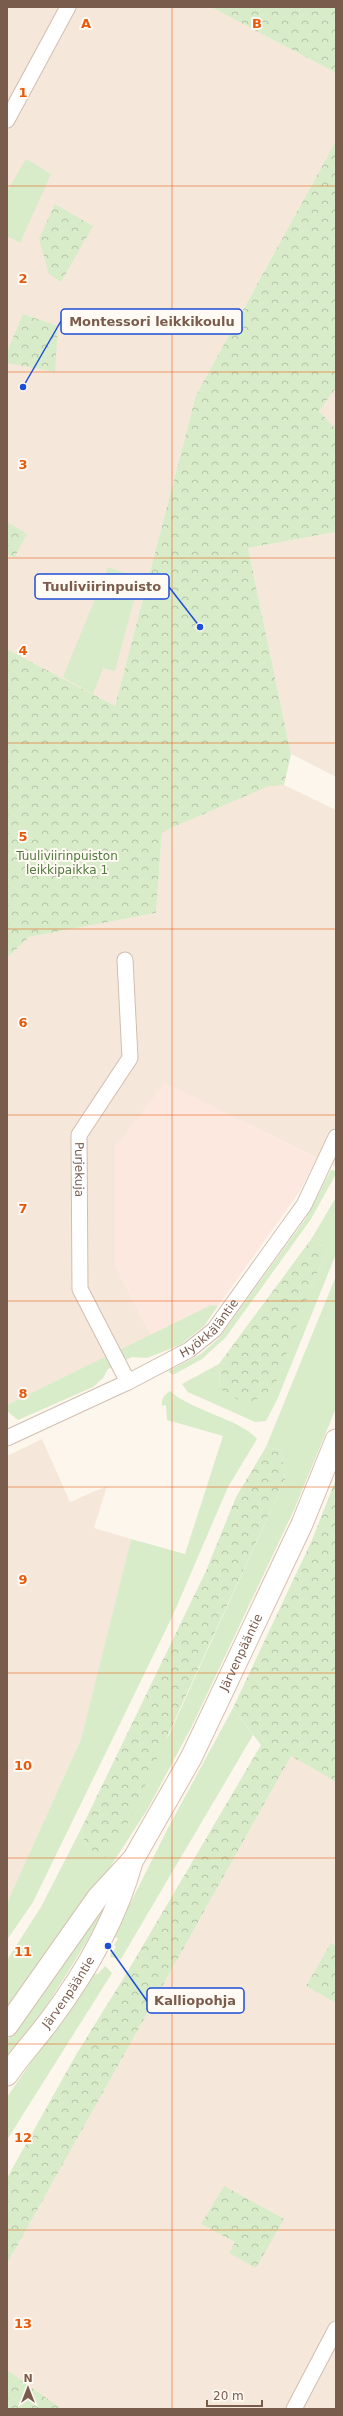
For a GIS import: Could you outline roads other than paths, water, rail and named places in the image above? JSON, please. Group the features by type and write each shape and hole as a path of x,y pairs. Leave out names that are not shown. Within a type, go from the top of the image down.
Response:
{"main road":[{"name":"Järvenpääntie","path":"7,2026 98,1897 134,1858 191,1758 302,1524 336,1440"},
{"name":"Järvenpääntie","path":"7,2075 51,2019 97,1949 123,1896 134,1858"}],"street":[{"path":"7,120 68,7"},
{"name":"Purjekuja","path":"125,960 130,1058 79,1135 80,1289 128,1382"},
{"name":"Hyökkäläntie","path":"7,1438 128,1382 189,1350 214,1330 304,1205 336,1137"},
{"path":"294,2409 336,2329"}],"place":[{"name":"Montessori leikkikoulu","path":"23,387"},
{"name":"Tuuliviirinpuisto","path":"200,627"},
{"name":"Kalliopohja","path":"108,1946"}],"park label":[{"name":"Tuuliviirinpuiston leikkipaikka 1","path":"67,863"}]}
